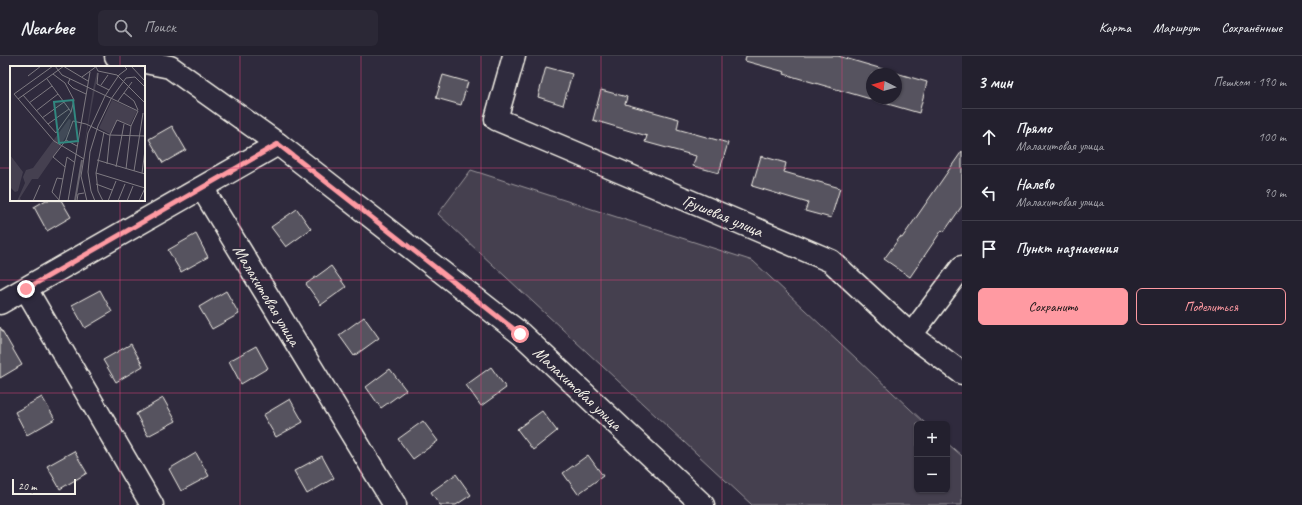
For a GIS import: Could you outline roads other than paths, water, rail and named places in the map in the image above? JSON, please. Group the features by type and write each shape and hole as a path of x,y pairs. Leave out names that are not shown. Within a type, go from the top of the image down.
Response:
{"street":[{"name":"Малахитовая улица","path":"116,56 170,67 278,144 520,334 703,505"},
{"name":"Грушевая улица","path":"514,56 496,119 831,261 911,335"},
{"path":"0,303 278,144"},
{"name":"Малахитовая улица","path":"202,188 394,505"},
{"path":"962,267 911,335 962,373"},
{"path":"26,289 152,505"}]}
